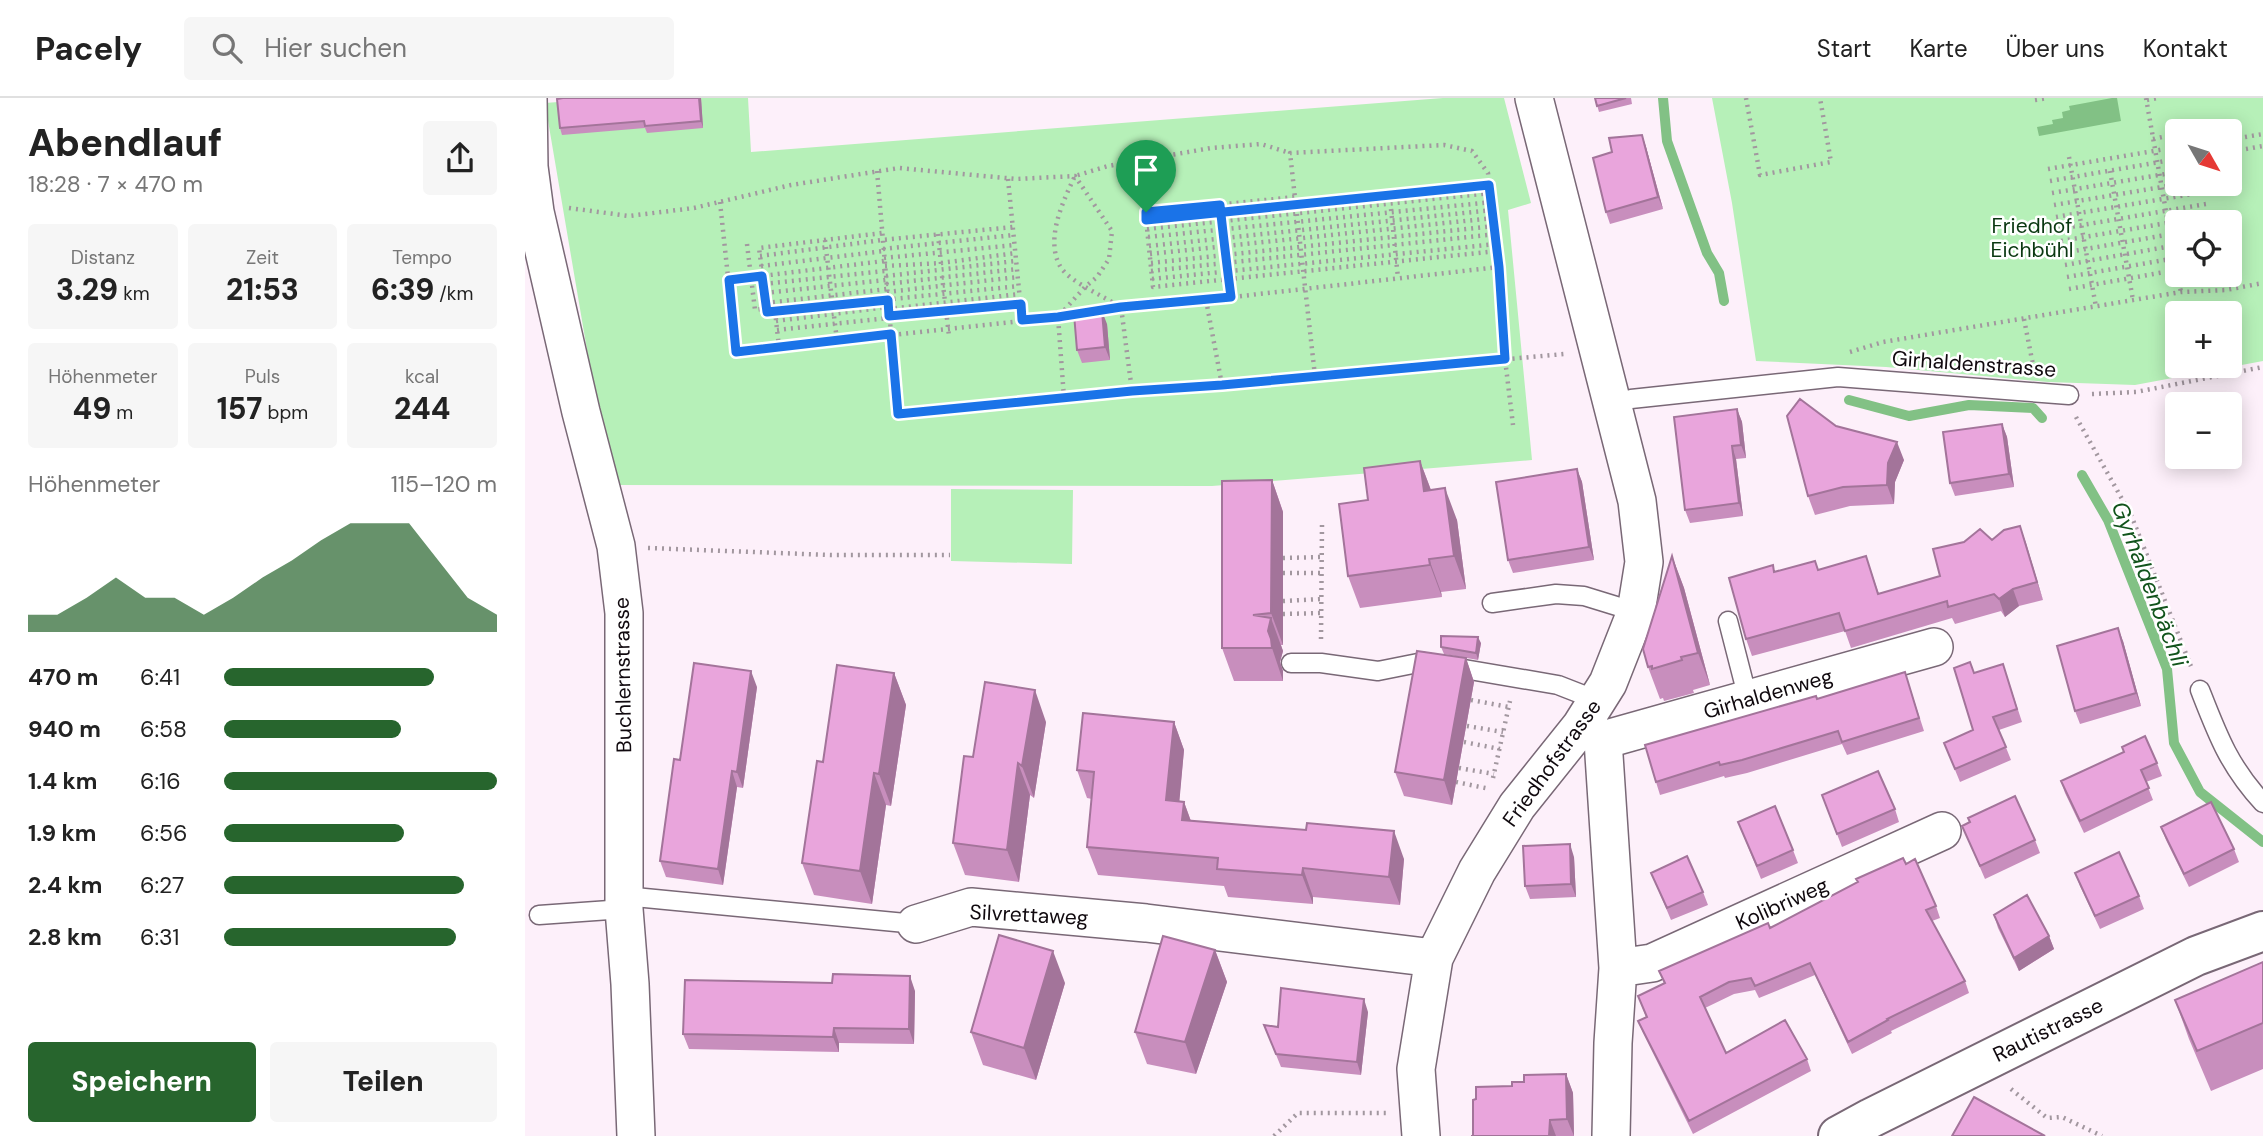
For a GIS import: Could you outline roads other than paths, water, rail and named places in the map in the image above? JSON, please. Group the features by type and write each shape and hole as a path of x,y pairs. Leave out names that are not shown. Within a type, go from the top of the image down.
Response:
{"street":[{"name":"Buchlernstrasse","path":"528,98 529,167 535,212 615,546 624,613 624,903 636,1136"},
{"name":"Friedhofstrasse","path":"1408,1124 1434,958 1477,871 1517,806 1594,722 1636,612 1644,562 1637,500 1534,98"},
{"name":"Girhaldenweg","path":"1594,722 1748,699 1934,647"},
{"path":"1594,722 1618,968 1612,1043 1611,1136"},
{"name":"Kolibriweg","path":"1618,968 1652,963 1942,831"},
{"name":"Silvrettaweg","path":"916,924 971,907 1146,923 1434,958"},
{"name":"Rautistrasse","path":"1837,1136 2196,956 2263,931"}],"lane":[{"name":"Girhaldenstrasse","path":"1631,399 1838,377 2069,395"},
{"path":"1493,603 1556,594 1584,596 1636,612"},
{"path":"1728,621 1748,699"},
{"path":"1291,663 1321,663 1378,671 1423,662 1558,685 1594,722"},
{"path":"2200,690 2223,749 2245,784 2263,803"},
{"name":"Silvrettaweg","path":"539,915 624,903 916,924"}],"waterway":[{"name":"Gyrhaldenbächli","path":"1663,98 1667,141 1707,253 1719,273 1724,301"},
{"name":"Gyrhaldenbächli","path":"1849,400 1909,416 1969,405 2033,408 2042,418"},
{"name":"Gyrhaldenbächli","path":"2082,475 2108,520 2167,669 2174,743 2200,792 2263,842"}],"park label":[{"name":"Friedhof Eichbühl","path":"2032,238"}]}
